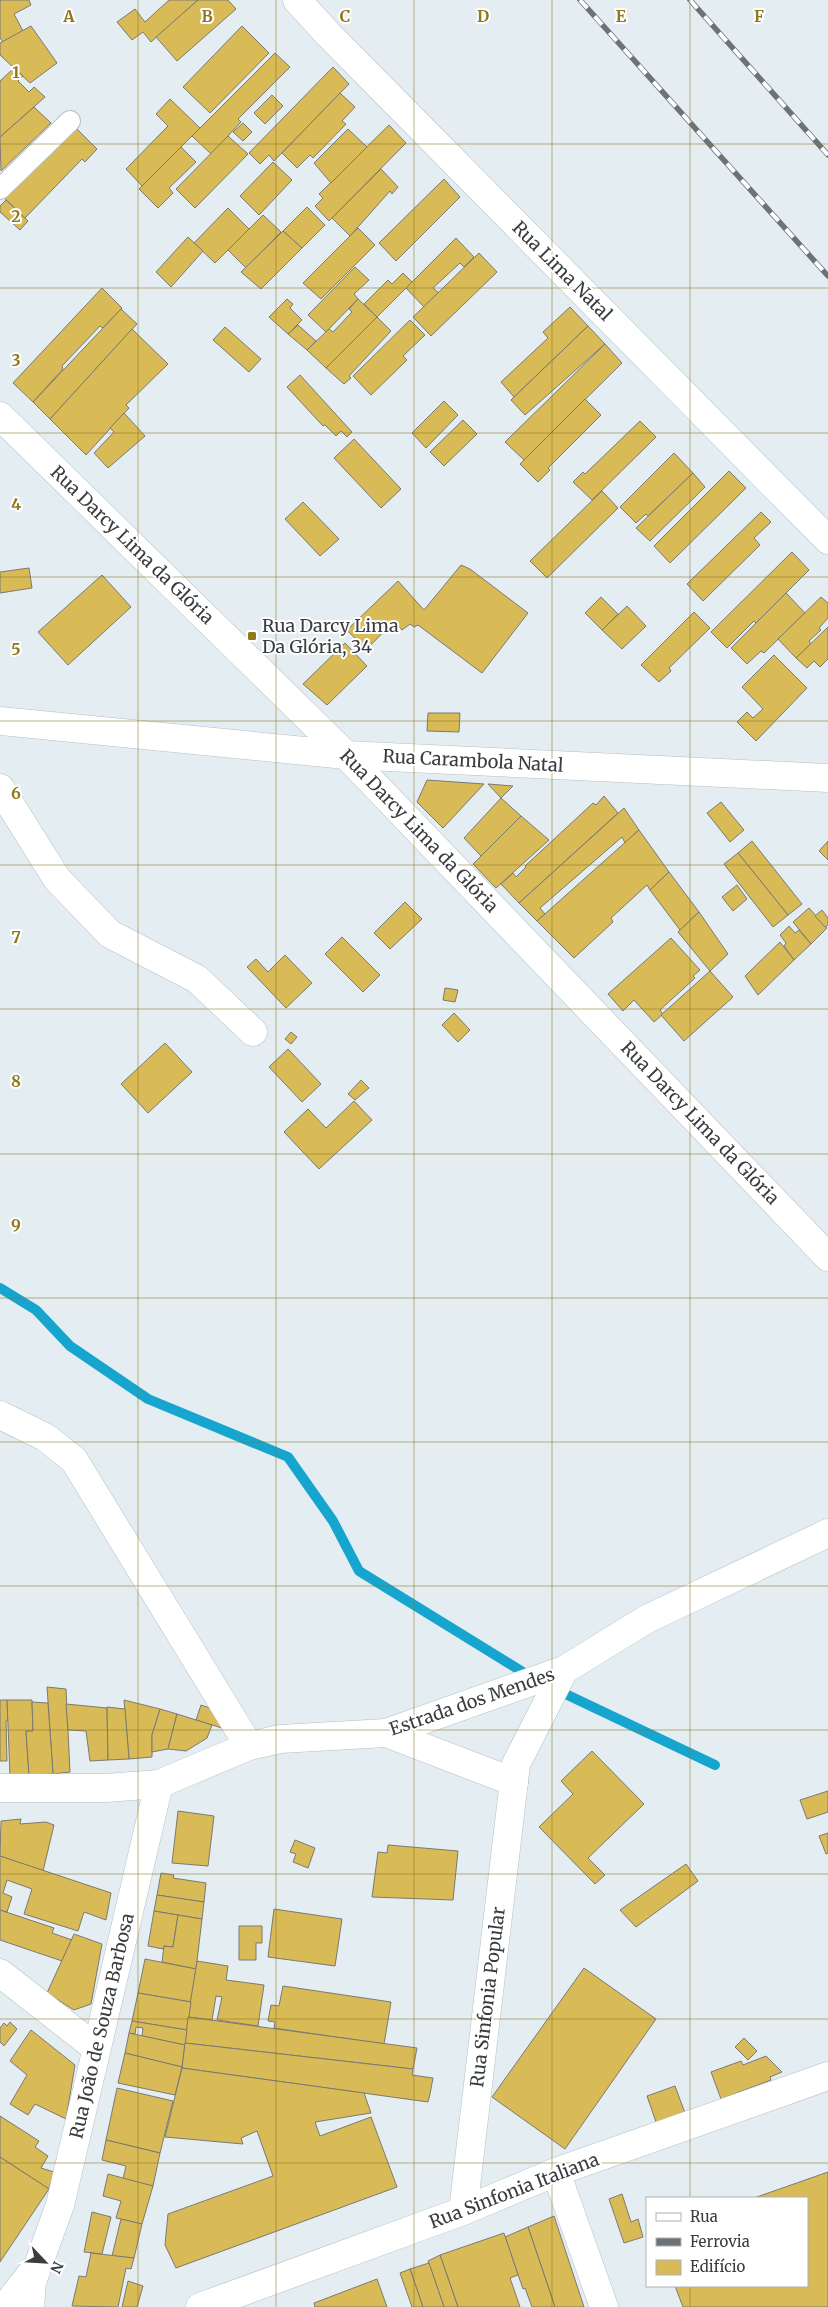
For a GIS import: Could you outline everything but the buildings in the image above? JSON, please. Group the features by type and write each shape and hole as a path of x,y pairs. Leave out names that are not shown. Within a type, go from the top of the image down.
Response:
{"street":[{"name":"Rua Lima Natal","path":"297,0 335,42 828,540"},
{"name":"Rua Darcy Lima da Glória","path":"0,416 346,755 828,1257"},
{"name":"Rua Carambola Natal","path":"0,721 346,755 828,778"},
{"path":"0,788 57,878 110,934 197,980 252,1032"},
{"path":"0,1415 45,1437 74,1460 249,1746"},
{"name":"Estrada dos Mendes","path":"0,1788 106,1788 159,1784 249,1746 280,1739 386,1733 564,1670 647,1618 828,1533"},
{"name":"Rua Sinfonia Popular","path":"463,2211 516,1764 564,1670"},
{"path":"386,1733 514,1782"},
{"name":"Rua João de Souza Barbosa","path":"30,2307 32,2282 60,2204 159,1784"},
{"path":"0,1973 96,2048"},
{"name":"Rua Sinfonia Italiana","path":"200,2307 463,2211 556,2172 828,2076"},
{"path":"556,2172 604,2307"},
{"name":"Rua João de Souza Barbosa","path":"5,2307 37,2266"}],"lane":[{"path":"0,189 70,121"}],"waterway":[{"path":"0,1288 36,1310 70,1346 148,1399 288,1457 333,1521 359,1571 531,1677"},
{"path":"555,1689 715,1765"}],"railway":[{"path":"580,0 828,276"},
{"path":"690,0 828,155"}],"place":[{"name":"Rua Darcy Lima Da Glória, 34","path":"252,636"}]}
